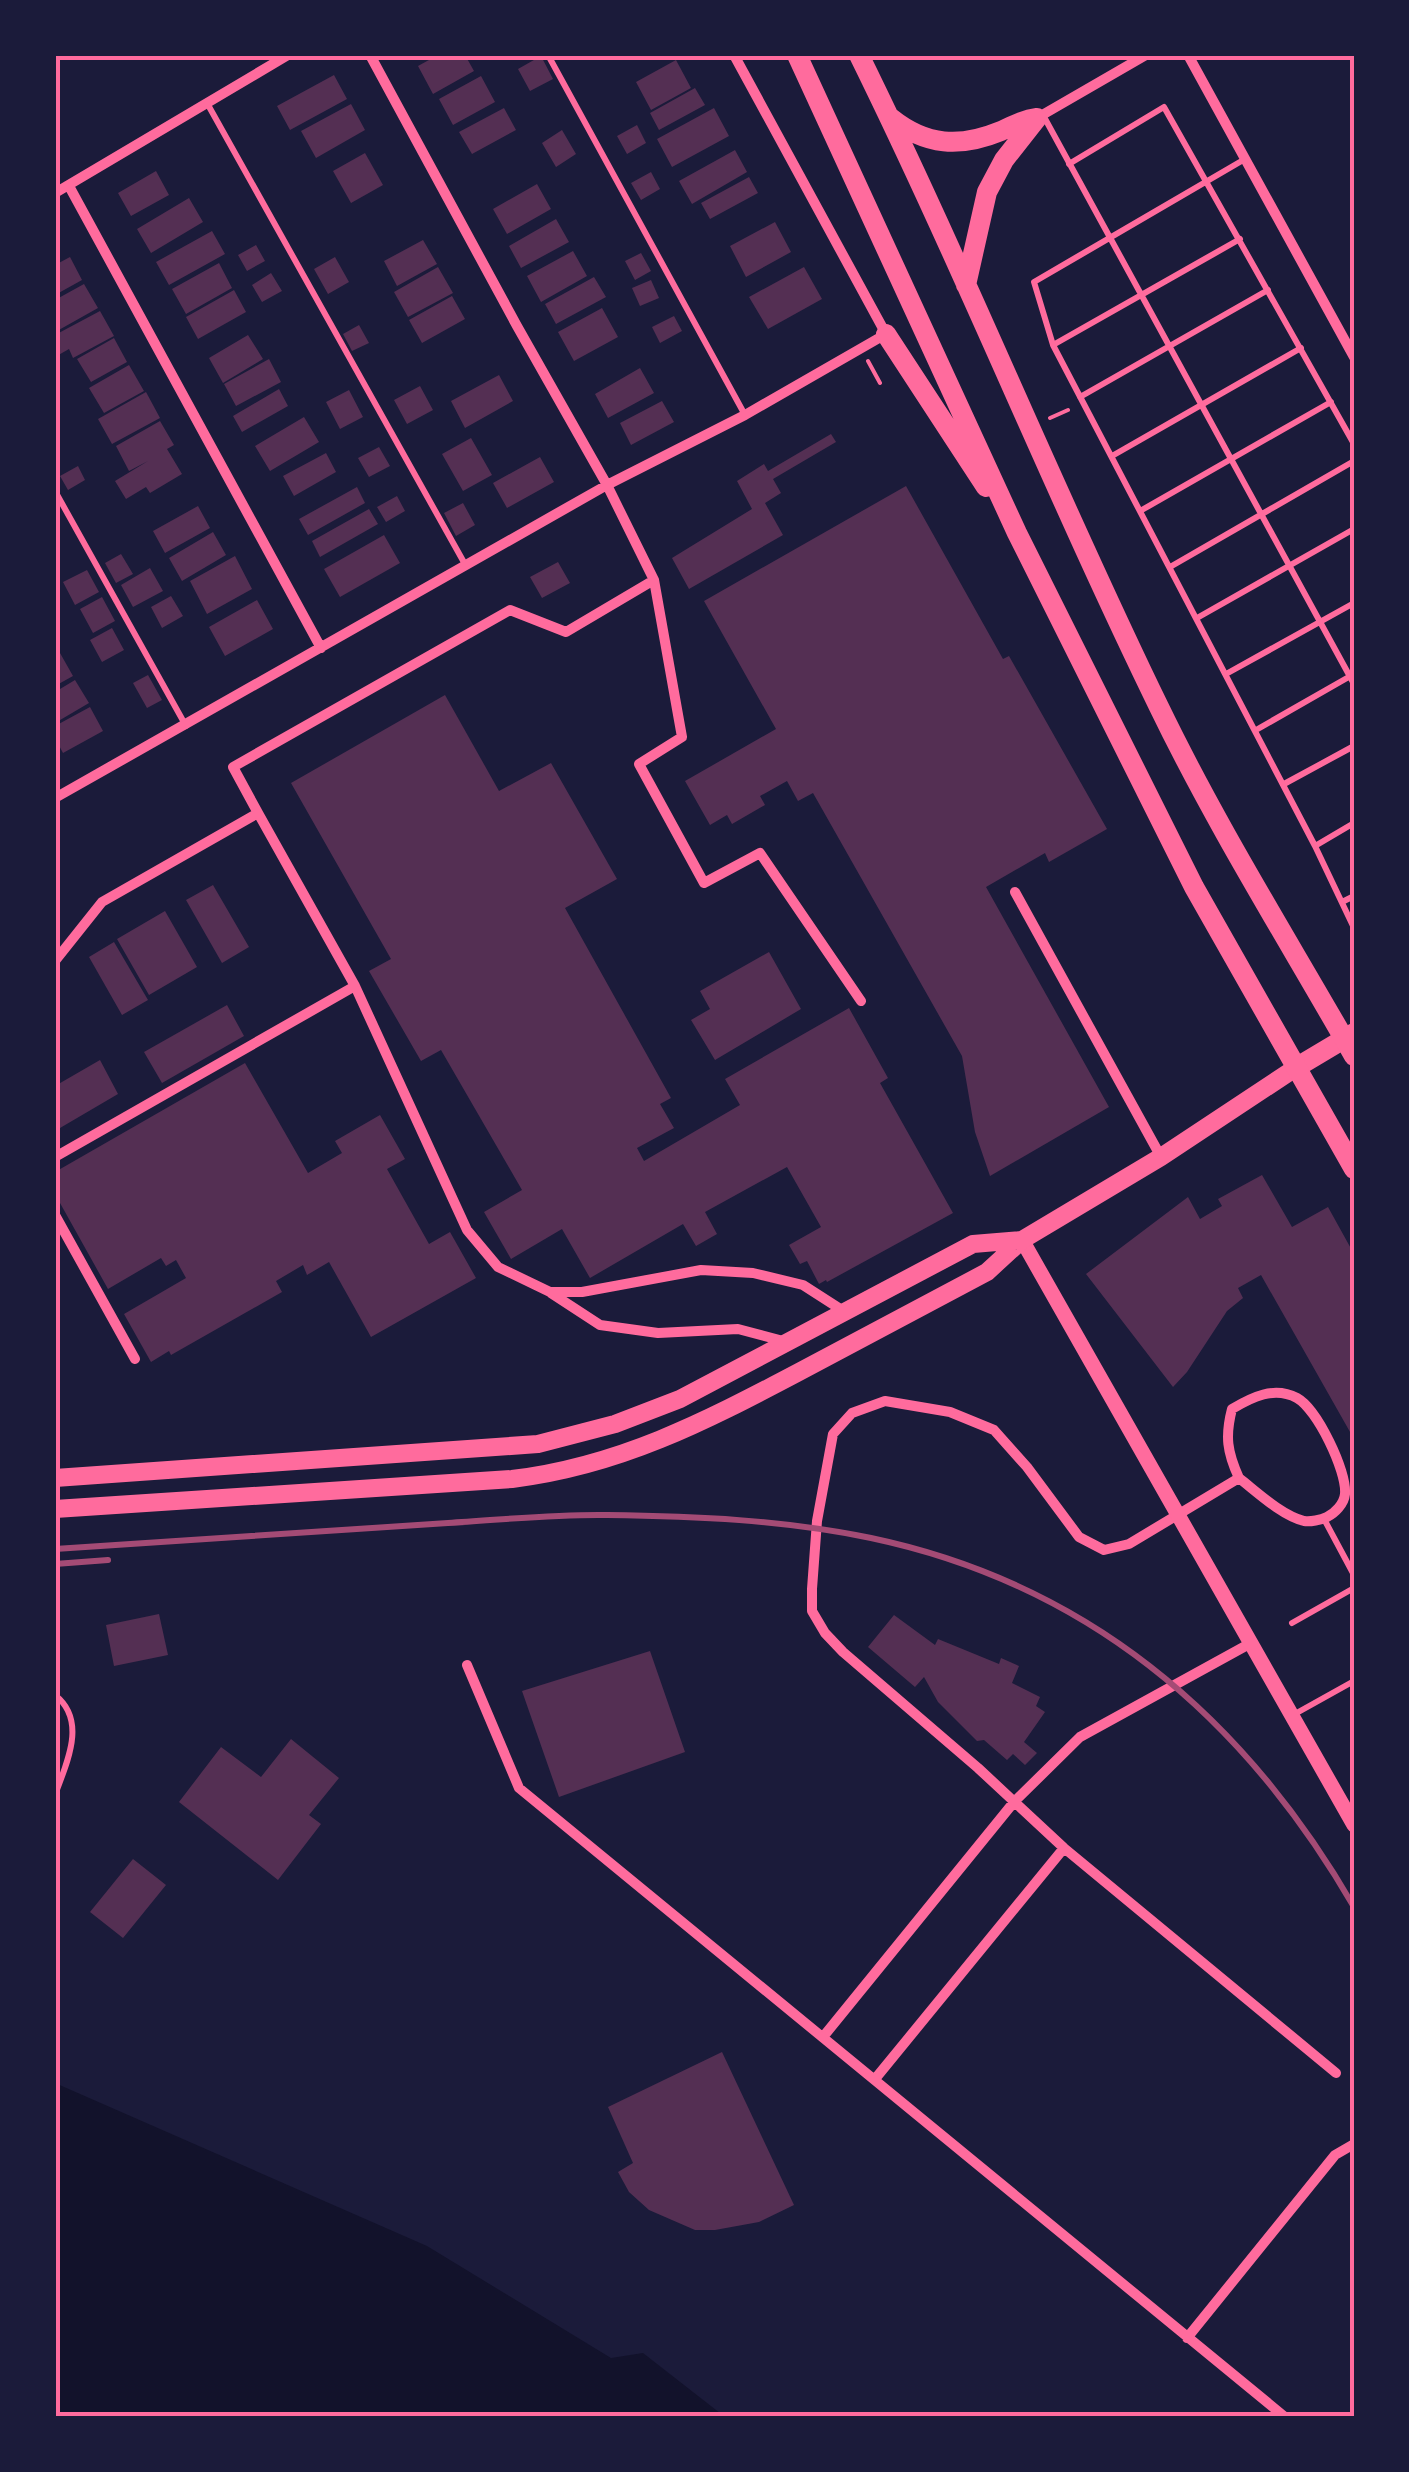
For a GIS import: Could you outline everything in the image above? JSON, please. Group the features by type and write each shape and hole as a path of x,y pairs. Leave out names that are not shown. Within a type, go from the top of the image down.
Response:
{"main road":[{"path":"797,55 1017,533 1194,887 1354,1169"},
{"path":"55,1509 512,1479 544,1475 625,1454 693,1428 988,1272 1022,1240 1162,1157 1297,1067 1351,1043 1234,852 1160,711 859,55"},
{"path":"890,116 925,139 950,144 970,142 1040,117"},
{"path":"966,285 987,192 1004,160 1040,117"},
{"path":"886,334 1017,533"},
{"path":"55,1478 538,1444 654,1411 973,1244 1022,1240"}],"street":[{"path":"55,193 288,55"},
{"path":"370,55 608,485 654,580 682,737 639,764 704,884 760,853 861,1001"},
{"path":"55,798 608,485 745,415 886,334 734,55"},
{"path":"1040,117 1146,55"},
{"path":"1188,55 1354,357"},
{"path":"68,186 321,648"},
{"path":"654,580 566,632 510,610 233,767 355,986 468,1230 498,1267 550,1292 600,1324 658,1333 738,1329 788,1342"},
{"path":"55,961 102,902 258,813"},
{"path":"1015,892 1162,1157"},
{"path":"55,1158 355,986"},
{"path":"55,1215 135,1359"},
{"path":"1022,1240 1354,1826"},
{"path":"550,1292 582,1292 701,1270 736,1272 803,1285 846,1312"},
{"path":"1279,1392 1301,1399 1324,1432 1341,1466 1345,1496 1337,1510 1324,1519 1305,1522 1239,1478 1225,1434 1232,1409 1254,1396 1279,1392"},
{"path":"1239,1478 1129,1544 1104,1550 1080,1537 994,1430 950,1412 885,1401 852,1413 833,1434 817,1521 812,1611 843,1652 1064,1848 1336,2073"},
{"path":"824,2037 1014,1802 1080,1737 1251,1643"},
{"path":"467,1665 519,1788 1285,2417"},
{"path":"875,2078 1064,1848"},
{"path":"1187,2338 1335,2155 1354,2144"}],"lane":[{"path":"548,55 745,415"},
{"path":"207,102 466,566"},
{"path":"1070,164 1164,107 1354,444"},
{"path":"1040,117 1070,164 1354,684"},
{"path":"1246,158 1034,282 1053,345 1284,784 1354,928"},
{"path":"1053,345 1240,239"},
{"path":"1080,397 1268,290"},
{"path":"1112,456 1301,348"},
{"path":"1140,511 1330,402"},
{"path":"1170,567 1354,462"},
{"path":"55,491 186,726"},
{"path":"1197,618 1354,528"},
{"path":"1226,674 1354,602"},
{"path":"1256,730 1352,675"},
{"path":"1284,784 1354,746"},
{"path":"1315,846 1354,824"},
{"path":"1342,902 1354,896"},
{"path":"1324,1519 1354,1575"},
{"path":"1292,1623 1354,1588"},
{"path":"1292,1716 1354,1681"},
{"path":"55,1695 72,1723 73,1743 55,1795"}],"path":[{"path":"861,348 880,383"},
{"path":"1050,418 1068,410"}],"shaded area":[{"path":"55,2083 427,2246 611,2358 643,2353 725,2417 55,2417"}],"building":[{"path":"438,55 465,55 474,71 433,94 418,66"},
{"path":"541,56 553,79 530,91 518,69"},
{"path":"676,60 691,88 651,110 636,82"},
{"path":"334,75 347,99 290,130 277,106"},
{"path":"481,76 495,102 453,125 439,99"},
{"path":"695,88 705,105 659,130 650,113"},
{"path":"351,104 365,130 316,158 301,131"},
{"path":"504,108 516,130 472,154 459,132"},
{"path":"714,108 729,136 672,167 657,139"},
{"path":"637,125 646,143 627,154 617,136"},
{"path":"562,130 576,154 556,167 542,143"},
{"path":"735,150 747,172 692,204 679,181"},
{"path":"365,153 383,185 351,203 333,171"},
{"path":"156,171 169,195 131,216 118,193"},
{"path":"651,172 660,189 641,200 631,183"},
{"path":"749,177 758,193 710,219 701,203"},
{"path":"537,184 551,209 507,234 493,209"},
{"path":"189,198 203,222 151,253 137,229"},
{"path":"556,219 569,242 521,268 509,246"},
{"path":"775,222 791,252 746,277 730,246"},
{"path":"212,231 225,254 169,285 156,262"},
{"path":"423,240 437,264 397,286 384,261"},
{"path":"256,245 265,261 247,271 238,255"},
{"path":"573,251 587,276 541,302 527,276"},
{"path":"641,253 651,271 635,280 625,261"},
{"path":"70,257 82,280 55,295 55,265"},
{"path":"335,257 349,282 328,294 314,269"},
{"path":"219,263 232,288 186,314 172,289"},
{"path":"438,267 453,293 408,317 394,292"},
{"path":"804,267 822,299 768,329 749,297"},
{"path":"271,273 282,291 262,302 252,285"},
{"path":"594,277 606,297 556,324 545,304"},
{"path":"651,280 659,298 640,306 632,288"},
{"path":"84,284 98,308 57,331 55,300"},
{"path":"234,290 246,312 198,339 186,317"},
{"path":"452,296 465,319 422,343 409,320"},
{"path":"602,308 618,337 574,361 558,332"},
{"path":"100,311 114,336 73,358 69,349 55,357 55,335"},
{"path":"674,316 682,331 660,343 652,327"},
{"path":"359,325 369,343 352,351 343,334"},
{"path":"248,335 263,359 223,383 209,358"},
{"path":"114,338 127,362 91,382 77,359"},
{"path":"269,359 281,382 236,406 224,384"},
{"path":"129,365 144,391 104,413 89,388"},
{"path":"640,368 654,393 608,418 595,394"},
{"path":"499,375 513,401 465,428 451,401"},
{"path":"420,386 433,410 407,424 394,400"},
{"path":"279,389 288,406 242,432 233,416"},
{"path":"349,390 363,417 340,429 326,402"},
{"path":"146,392 160,418 112,444 98,419"},
{"path":"662,401 674,422 631,445 620,423"},
{"path":"304,417 319,442 270,471 255,446"},
{"path":"160,421 174,445 167,449 182,474 150,493 146,487 126,499 115,481 148,461 129,471 116,446"},
{"path":"831,434 836,442 773,479 781,493 765,503 783,535 689,589 672,558 752,509 737,481 764,464 768,471"},
{"path":"471,438 492,475 463,491 442,454"},
{"path":"379,447 390,466 369,477 358,458"},
{"path":"326,453 336,472 294,496 283,476"},
{"path":"540,457 554,482 507,508 493,483"},
{"path":"78,466 85,480 68,490 60,476"},
{"path":"906,486 1003,659 1009,656 1107,829 1049,862 1045,853 986,887 1109,1107 990,1176 975,1132 962,1056 813,793 798,801 787,781 760,796 765,805 732,824 727,815 710,825 685,781 776,729 704,601"},
{"path":"357,487 365,503 308,535 299,519"},
{"path":"397,496 405,511 386,522 377,507"},
{"path":"463,503 475,525 456,536 444,513"},
{"path":"198,506 210,528 165,553 153,531"},
{"path":"369,509 378,524 320,557 312,541"},
{"path":"213,532 226,555 182,581 169,558"},
{"path":"384,535 400,563 340,597 324,569"},
{"path":"121,554 133,574 116,583 105,563"},
{"path":"235,556 252,589 207,614 190,581"},
{"path":"558,562 570,583 542,598 530,577"},
{"path":"150,568 163,591 133,607 121,585"},
{"path":"87,570 99,592 75,605 63,582"},
{"path":"171,596 183,616 162,628 151,607"},
{"path":"102,597 115,621 93,633 80,609"},
{"path":"257,600 273,629 225,656 209,627"},
{"path":"112,628 124,650 102,662 90,640"},
{"path":"60,653 73,676 55,686 55,656"},
{"path":"148,675 162,700 147,708 133,683"},
{"path":"75,680 89,703 55,723 55,692"},
{"path":"445,695 499,791 551,763 617,879 565,908 671,1098 660,1104 674,1128 637,1148 644,1161 740,1105 725,1079 849,1008 888,1078 880,1083 953,1213 819,1284 807,1261 800,1264 789,1245 821,1227 787,1167 705,1212 717,1234 696,1246 683,1224 590,1278 562,1229 511,1259 484,1212 522,1190 441,1050 421,1061 369,971 391,959 291,783"},
{"path":"90,707 103,731 63,753 55,738 55,726"},
{"path":"213,885 249,947 222,963 186,900"},
{"path":"165,911 197,967 149,995 117,939"},
{"path":"114,942 148,1000 122,1015 89,957"},
{"path":"769,952 801,1009 715,1060 691,1020 710,1009 700,991"},
{"path":"227,1005 244,1036 162,1083 144,1052"},
{"path":"100,1060 118,1094 60,1128 55,1118 55,1086"},
{"path":"245,1063 308,1173 342,1153 335,1141 380,1115 405,1159 387,1169 429,1244 450,1232 476,1278 371,1337 329,1262 307,1275 303,1265 276,1281 282,1292 171,1355 169,1351 151,1362 124,1314 186,1278 176,1260 166,1266 161,1258 108,1289 55,1194 55,1172"},
{"path":"1262,1175 1292,1227 1328,1207 1354,1254 1354,1439 1261,1275 1238,1288 1243,1298 1227,1311 1173,1387 1086,1274 1188,1197 1200,1219 1222,1206 1218,1199"},
{"path":"159,1614 168,1655 114,1666 106,1625"},
{"path":"894,1615 935,1645 938,1639 999,1664 1001,1658 1019,1666 1012,1683 1040,1697 1036,1706 1045,1712 1024,1742 1037,1753 1025,1765 1013,1754 1007,1760 984,1740 977,1741 938,1702 924,1677 915,1687 868,1647"},
{"path":"650,1651 685,1752 559,1797 522,1691"},
{"path":"291,1739 339,1778 309,1815 321,1824 278,1880 179,1802 221,1747 261,1777"},
{"path":"133,1859 166,1885 123,1938 90,1912"},
{"path":"722,2052 794,2205 759,2222 695,2230 649,2210 629,2192 618,2172 633,2163 608,2107"}],"railway":[{"path":"55,1549 607,1515 805,1527 871,1538 950,1559 1023,1588 1091,1625 1153,1668 1210,1719 1263,1776 1311,1838 1354,1907"},
{"path":"55,1564 108,1560"}]}
